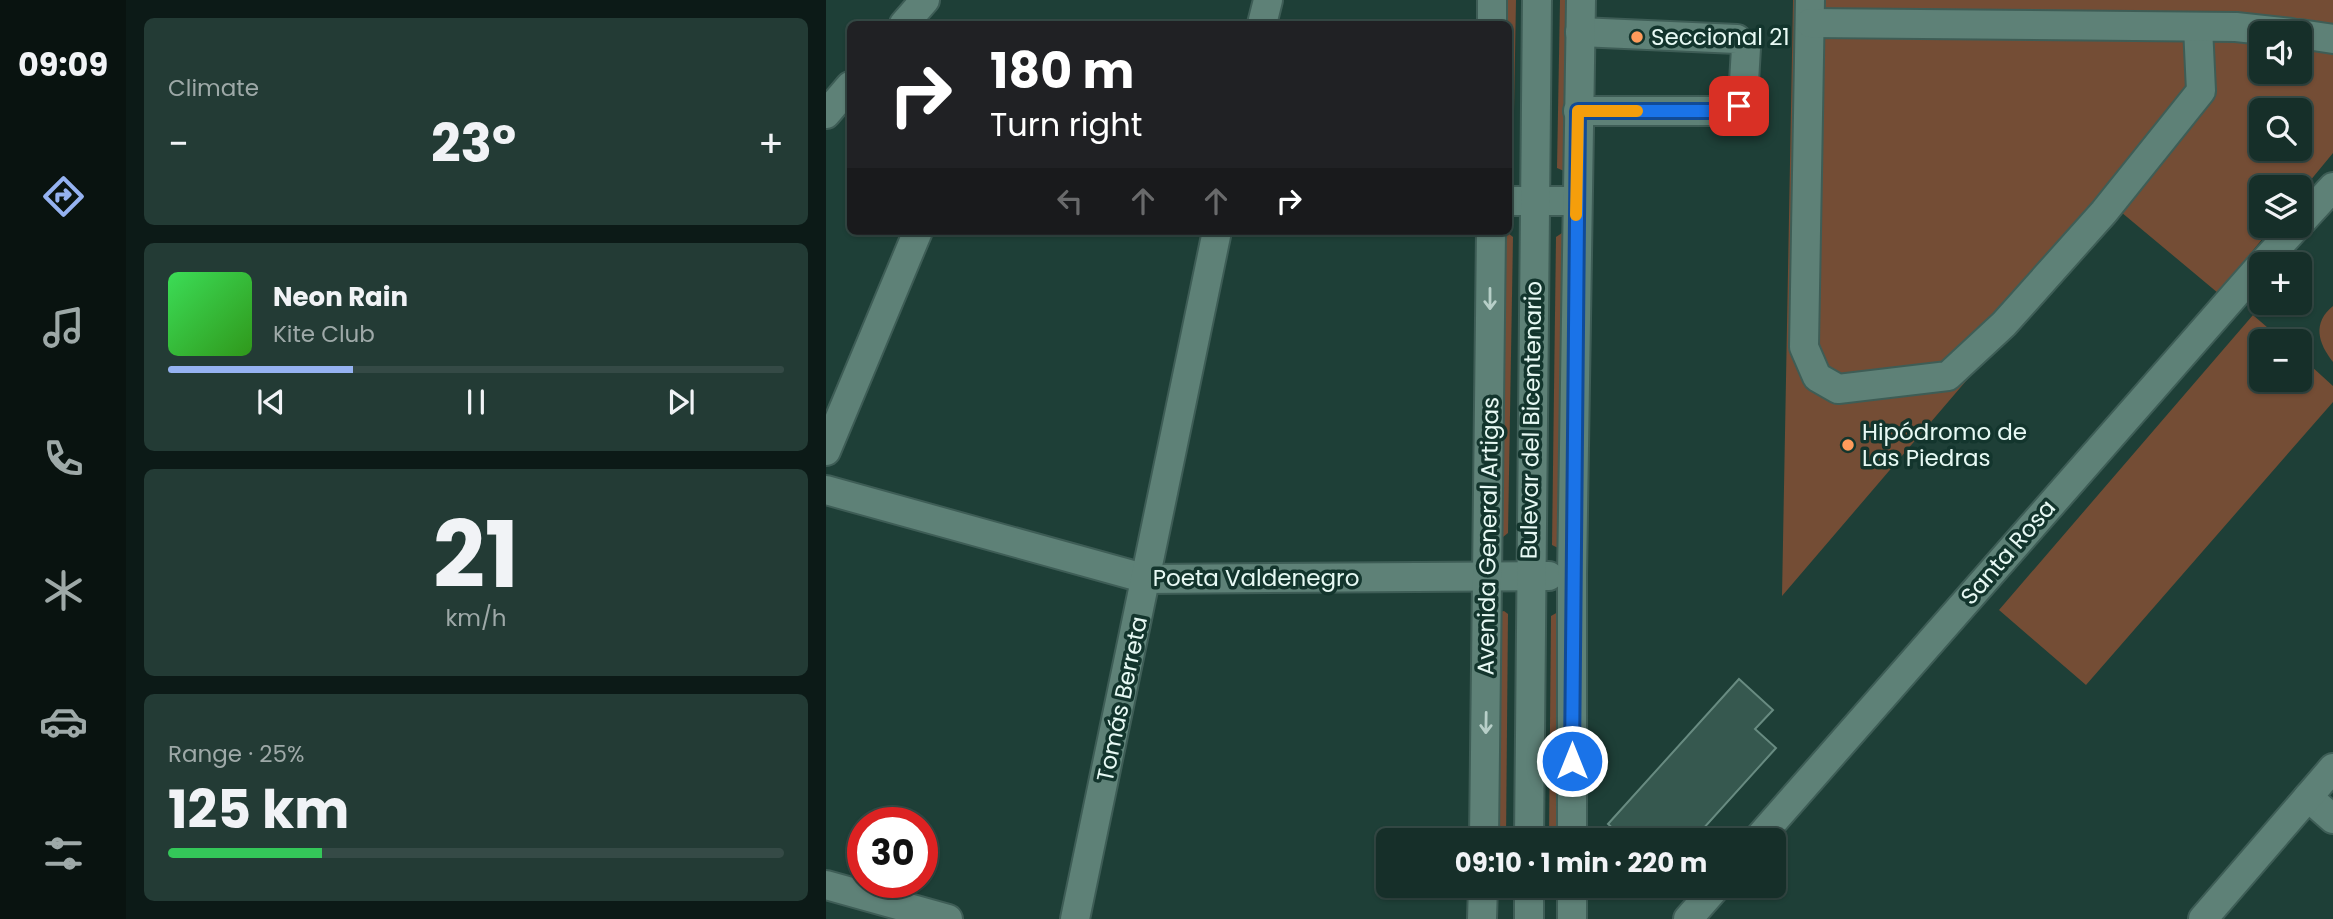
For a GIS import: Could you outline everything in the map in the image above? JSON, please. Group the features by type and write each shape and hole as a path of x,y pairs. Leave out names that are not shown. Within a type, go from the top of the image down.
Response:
{"street":[{"path":"907,21 925,0"},
{"path":"1263,21 1268,0"},
{"path":"1492,0 1492,21"},
{"name":"Bulevar del Bicentenario","path":"1529,828 1530,576 1521,201 1537,0"},
{"path":"1572,828 1576,201 1581,0"},
{"path":"2198,27 2201,91 2104,212 2004,324 1948,376 1838,389 1817,377 1804,347 1810,12 2249,28"},
{"path":"1578,111 1732,111 1743,99 1746,48 1737,39 1580,32"},
{"path":"2312,35 2333,38"},
{"name":"Santa Rosa","path":"2312,210 2333,187"},
{"path":"1521,201 1576,201"},
{"path":"826,451 916,235"},
{"name":"Tomás Berreta","path":"1075,919 1216,235"},
{"name":"Avenida General Artigas","path":"1484,828 1489,577 1490,235"},
{"name":"Santa Rosa","path":"2273,252 2286,238"},
{"name":"Santa Rosa","path":"1768,828 2249,279"},
{"name":"Poeta Valdenegro","path":"826,490 1147,579 1572,575"},
{"path":"2203,919 2333,768"},
{"path":"2308,797 2333,819"},
{"path":"826,886 948,919"},
{"path":"1482,919 1483,898"},
{"path":"1529,898 1529,919"},
{"path":"1572,898 1572,919"},
{"path":"1688,919 1706,898"}],"shaded area":[{"path":"1505,0 1516,0 1512,168 1512,21 1504,21"},
{"path":"1560,0 1571,0 1567,170 1564,171 1557,168"},
{"name":"Hipódromo de Las Piedras","path":"1793,0 2333,0 2333,153 2312,178 2312,175 2249,175 2249,238 2263,238 2218,293 2115,207 1782,596"},
{"path":"1562,233 1565,235 1561,548 1558,548 1552,545 1556,237"},
{"path":"1504,235 1510,235 1513,237 1508,533 1500,536"},
{"path":"2333,306 2333,362 2321,340 2320,326 2322,319"},
{"path":"2253,315 2269,329 2249,329 2249,392 2312,392 2312,367 2333,386 2333,402 2086,685 1999,610"},
{"path":"1500,612 1508,614 1506,828 1494,828"},
{"path":"1558,612 1561,828 1549,828 1551,616"}],"building":[{"path":"1739,679 1773,710 1755,729 1776,748 1704,828 1612,828 1608,824"}],"slow traffic":[{"path":"1576,215 1578,111 1637,111"}],"place":[{"name":"Seccional 21","path":"1637,37"},
{"name":"Hipódromo de Las Piedras","path":"1848,445"}],"route":[{"path":"1572,761 1578,111 1732,111 1739,106"}]}
